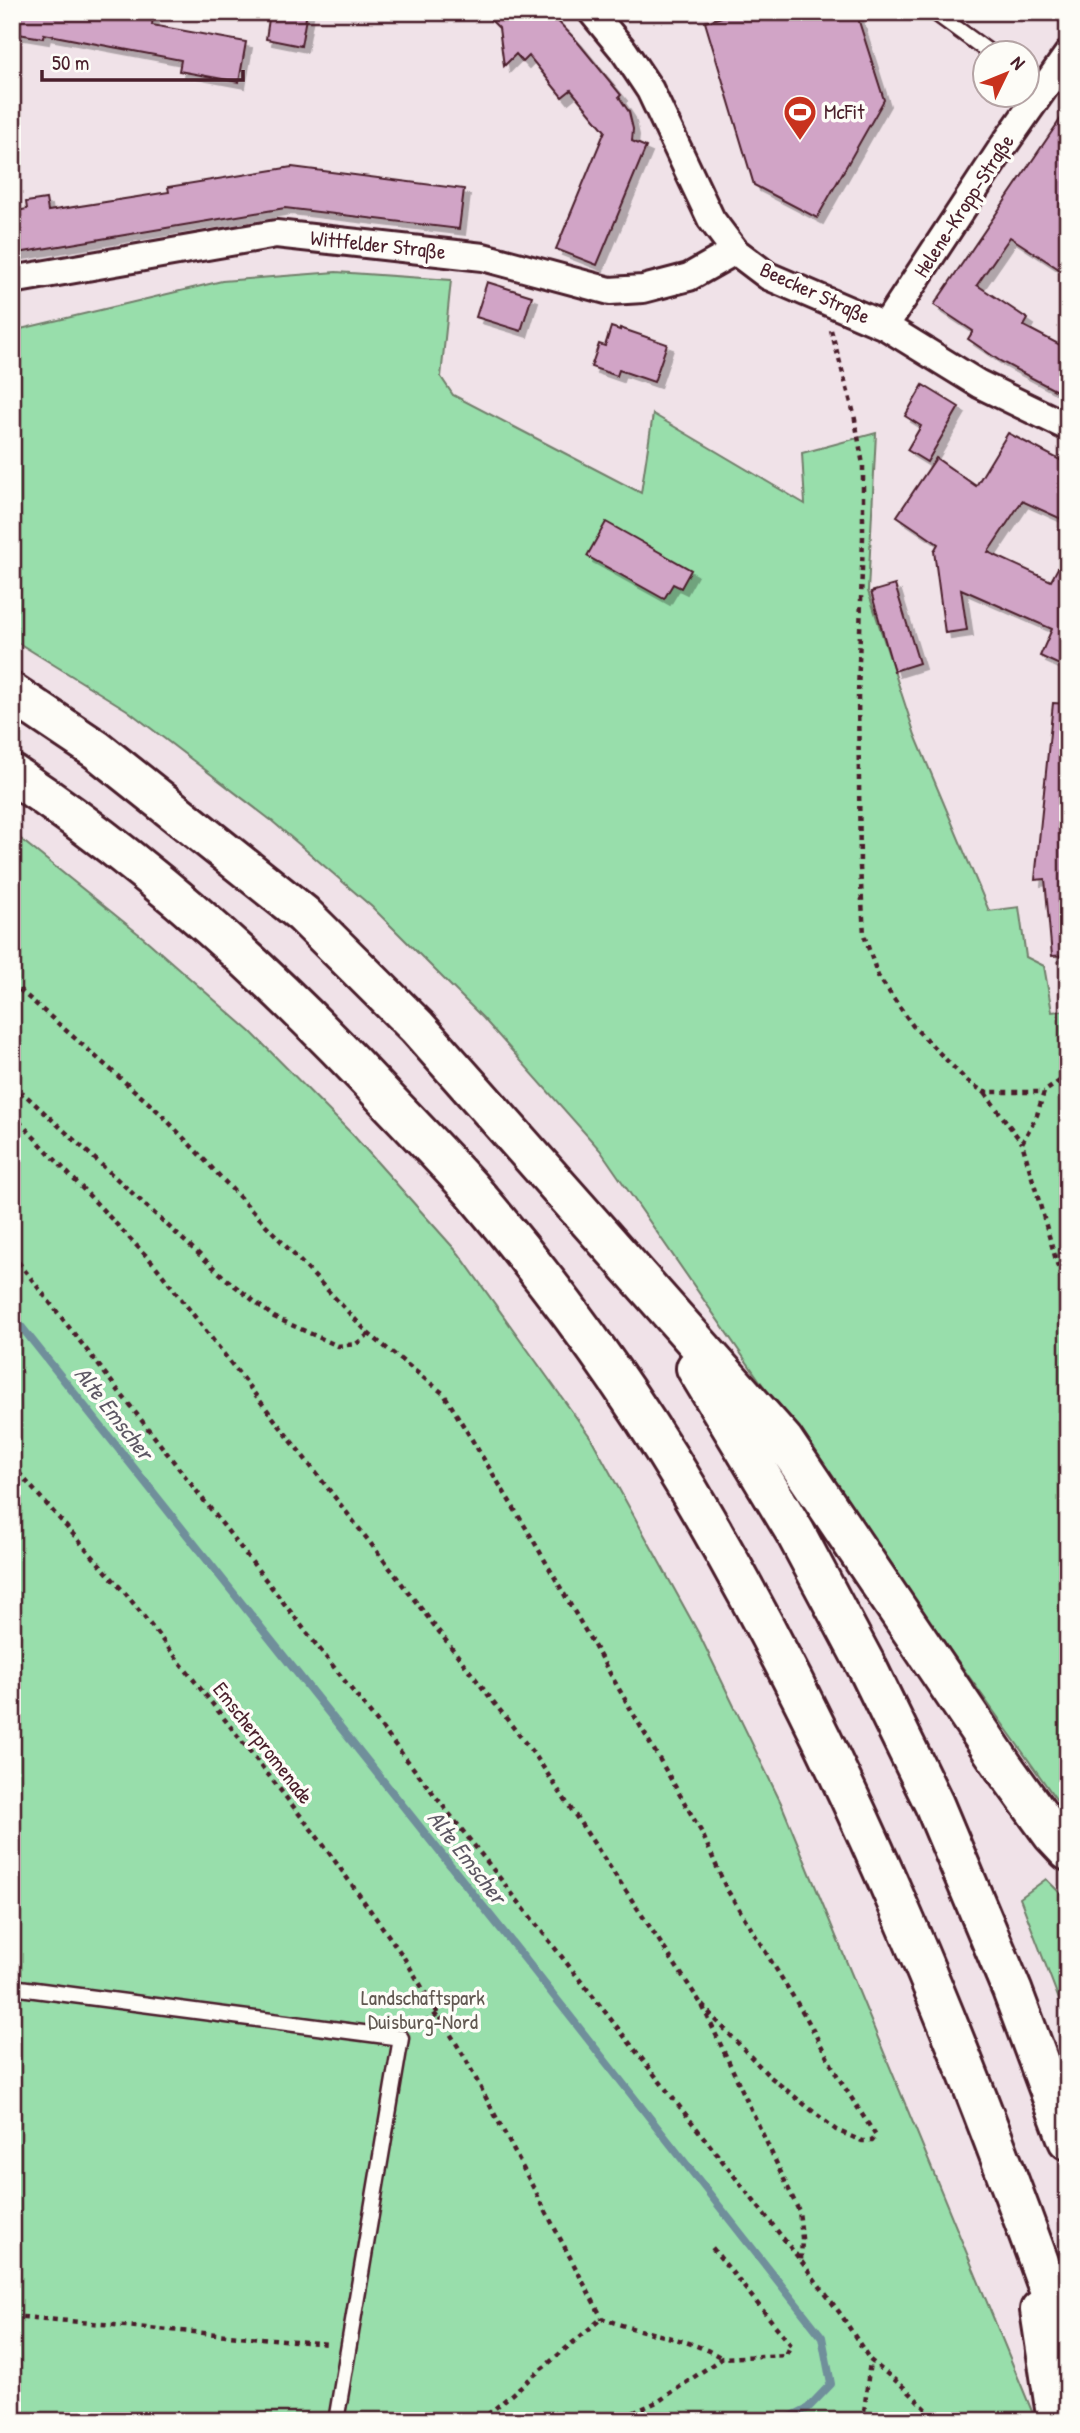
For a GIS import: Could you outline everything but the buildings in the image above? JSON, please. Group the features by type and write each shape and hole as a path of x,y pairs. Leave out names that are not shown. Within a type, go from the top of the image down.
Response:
{"highway":[{"path":"12,693 97,750 303,914 417,1027 783,1440 1003,1766 1053,1835 1068,1851"},
{"path":"12,775 55,803 141,870 298,1007 470,1188 554,1292 631,1400 704,1516 776,1646 841,1777 923,1959 1068,2343"},
{"path":"591,1222 685,1351 795,1532 868,1669 934,1804 1012,1990 1068,2140"},
{"path":"1028,2232 1057,2421"}],"street":[{"name":"Beecker Straße","path":"592,12 624,51 650,90 711,219 735,251 768,276 885,326 979,384 1068,427"},
{"name":"Helene-Kropp-Straße","path":"1042,78 1068,54"},
{"name":"Helene-Kropp-Straße","path":"885,326 1020,108"},
{"name":"Wittfelder Straße","path":"12,280 276,234 483,257 610,291 643,289 690,277 735,251"}],"lane":[{"path":"934,12 972,40"},
{"path":"12,1987 401,2038 336,2421"}],"path":[{"path":"822,298 854,414 863,465 858,695 860,867 864,935 878,976 913,1026 967,1082 984,1092 1021,1143 1068,1301"},
{"path":"12,983 160,1113 369,1334 444,1394 530,1533 695,1821 726,1888 876,2136 872,2141 862,2141 836,2130 768,2074 702,2006"},
{"path":"984,1092 1044,1092 1068,1075"},
{"path":"1021,1143 1037,1115 1044,1092"},
{"path":"12,1102 23,1093 194,1251 274,1317 338,1346 356,1345 369,1334"},
{"path":"12,1114 154,1264 529,1747 702,2006 799,2211 801,2261"},
{"path":"12,1254 801,2261 842,2316 870,2361 906,2389 938,2421"},
{"name":"Emscherpromenade","path":"12,1465 126,1594 322,1843 403,1956 465,2058 602,2318"},
{"path":"615,2421 659,2401 722,2358 786,2355 791,2345 710,2245"},
{"path":"12,2316 348,2346"},
{"path":"480,2421 602,2318 620,2326 703,2346 722,2358"},
{"path":"863,2421 870,2361"}],"green space":[{"path":"336,272 451,280 441,377 453,395 641,493 653,414 805,504 802,453 876,433 868,591 915,735 989,911 1019,907 1026,957 1044,966 1052,1012 1068,1010 1068,1816 798,1436 600,1150 483,1018 372,907 272,821 127,710 12,639 12,331 222,281"},
{"name":"Landschaftspark Duisburg-Nord","path":"12,832 145,939 251,1032 353,1135 459,1254 591,1438 699,1634 781,1803 1036,2421 12,2421"},
{"path":"1046,1879 1068,1901 1068,2023 1020,1898"}],"waterway":[{"name":"Alte Emscher","path":"12,1315 822,2337 831,2384 808,2408 782,2421"}],"place":[{"name":"McFit","path":"800,142"}]}
